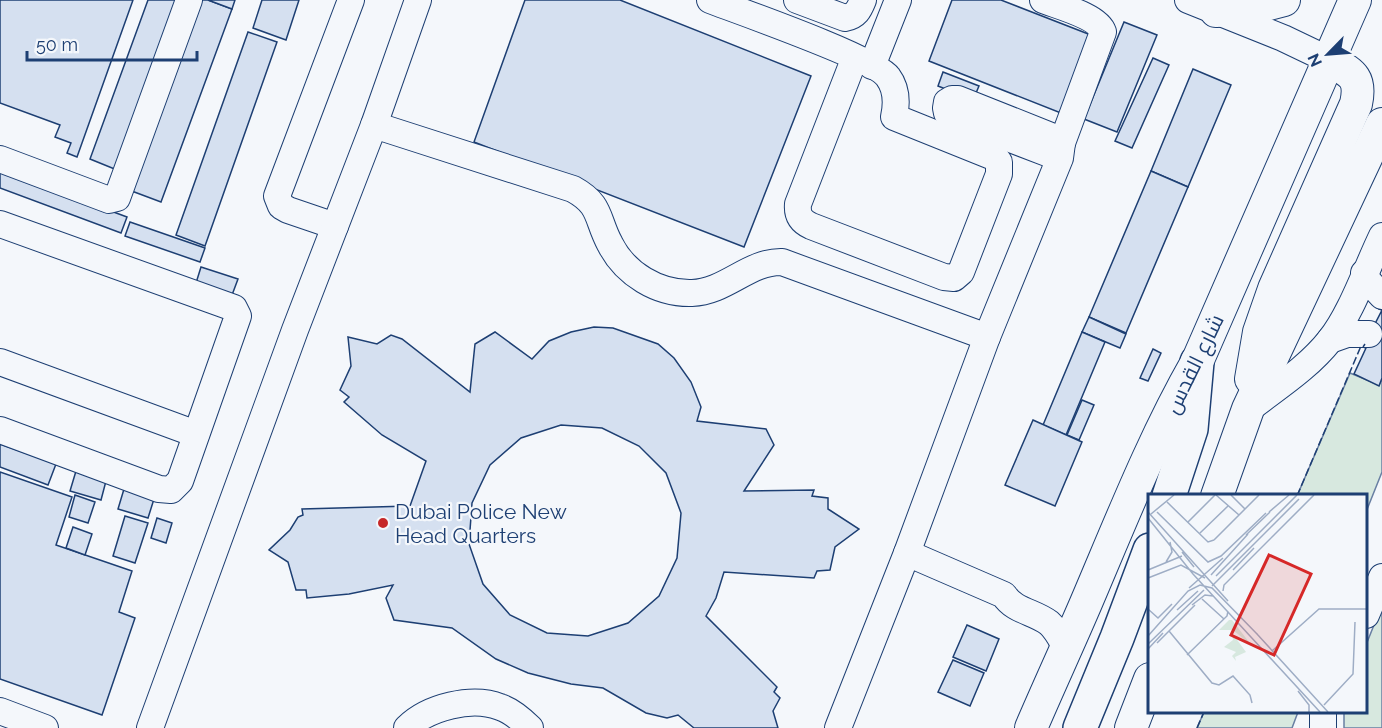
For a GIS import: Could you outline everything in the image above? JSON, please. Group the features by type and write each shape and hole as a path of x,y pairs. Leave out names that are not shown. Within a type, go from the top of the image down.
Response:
{"highway":[{"path":"1169,494 1191,429 1197,362"},
{"path":"1080,728 1117,638 1148,553"}],"main road":[{"path":"1196,3 1254,9 1284,0"},
{"name":"شارع القدس","path":"1031,728 1136,483 1197,362 1355,0"},
{"path":"1248,409 1252,366 1259,332 1274,288 1359,91 1356,80 1349,71 1329,60"},
{"path":"1217,494 1248,409 1382,124"},
{"path":"1131,728 1148,682"}],"street":[{"path":"0,159 109,200 117,198 189,0"},
{"path":"335,226 288,210 281,206 277,196 351,0"},
{"path":"150,728 374,125 418,0"},
{"path":"710,0 864,62 882,70 893,85 896,96 894,117 991,154 999,162 999,174 961,272 954,278 944,277 811,226 800,218 798,204 864,62 898,0"},
{"path":"797,0 845,18 858,12 863,0"},
{"path":"838,728 907,553 987,337 1061,151 1103,32 1101,26 1092,20 1043,0"},
{"path":"1196,3 1283,38 1329,60"},
{"path":"374,125 573,189 587,196 596,209 609,244 620,261 635,275 652,285 681,292 712,291 757,266 769,261 782,261 987,337"},
{"path":"0,224 236,310 237,319 180,481 171,490 164,491 0,430"},
{"path":"1248,409 1302,368 1330,340 1341,325 1382,236"},
{"path":"1364,273 1382,296"},
{"path":"1330,340 1347,334 1369,334"},
{"path":"0,362 196,434"},
{"path":"907,553 1004,595 1016,607 1049,623 1066,648"},
{"path":"1367,611 1382,577"},
{"path":"1004,595 1021,594 1056,608 1072,608 1086,604"},
{"path":"407,728 415,720 443,708 476,702 498,706 514,713 530,728"},
{"path":"0,711 45,728"}],"shaded area":[{"path":"1350,373 1379,385 1382,378 1382,472 1367,510 1367,494 1298,494"},
{"path":"1382,605 1382,728 1344,728 1344,713 1367,713 1367,642"},
{"path":"1204,713 1298,713 1292,728 1197,728"}],"building":[{"path":"0,0 133,0 77,157 67,153 71,143 55,137 60,125 0,103"},
{"path":"148,0 180,0 117,170 90,159"},
{"path":"200,0 208,0 232,9 161,202 129,190"},
{"path":"208,0 235,0 232,9"},
{"path":"262,0 299,0 286,40 253,28"},
{"path":"525,0 620,0 811,76 744,247 474,142"},
{"path":"952,0 1001,0 1096,37 1066,115 929,61"},
{"path":"1124,22 1157,35 1117,132 1084,119"},
{"path":"248,32 277,42 205,246 176,235"},
{"path":"1153,58 1169,65 1132,148 1115,141"},
{"path":"1193,69 1231,85 1188,187 1151,171"},
{"path":"943,72 979,86 973,100 938,86"},
{"path":"0,170 127,217 121,233 0,188"},
{"path":"1151,171 1188,187 1126,333 1089,317"},
{"path":"130,222 205,248 200,262 125,236"},
{"path":"201,267 238,279 232,295 196,283"},
{"path":"1382,310 1382,378 1379,386 1354,374 1366,348 1363,347"},
{"path":"1089,317 1126,334 1120,348 1082,332"},
{"name":"Dubai Police New Head Quarters","path":"594,327 613,328 658,344 674,358 691,382 701,407 697,421 766,429 774,445 744,491 814,490 812,496 828,498 828,509 859,529 835,547 830,570 817,571 814,578 724,572 716,598 706,616 777,687 774,692 780,698 773,711 778,728 694,728 678,715 667,718 646,713 603,688 571,684 528,673 496,659 452,628 394,620 386,598 393,585 349,594 307,598 306,590 296,590 288,562 269,550 290,530 298,517 303,515 302,509 410,506 426,461 382,435 344,402 349,397 340,390 351,366 348,337 377,344 391,335 402,339 470,392 475,344 495,332 532,359 549,341 571,332","holes":["561,425 602,428 639,446 666,473 681,513 677,558 659,596 628,623 588,636 547,633 510,615 483,584 469,544 472,503 490,465 521,438"]},
{"path":"1082,332 1105,342 1066,435 1043,425"},
{"path":"1153,349 1161,353 1148,381 1140,378"},
{"path":"1082,400 1094,405 1079,440 1067,435"},
{"path":"1033,420 1082,442 1055,506 1005,485"},
{"path":"0,444 56,464 48,485 0,467"},
{"path":"76,471 106,481 101,500 70,491"},
{"path":"0,472 72,497 56,545 132,571 119,612 135,618 102,715 0,679"},
{"path":"124,489 154,499 148,518 118,509"},
{"path":"75,495 95,502 88,523 69,517"},
{"path":"125,516 148,523 135,563 113,556"},
{"path":"157,518 172,523 166,543 151,538"},
{"path":"73,527 92,534 85,555 66,548"},
{"path":"967,625 999,639 986,671 953,657"},
{"path":"953,660 984,673 970,706 938,692"}],"fence":[{"path":"1298,494 1361,346 1365,344"},
{"path":"1197,728 1204,713"}],"place":[{"name":"Dubai Police New Head Quarters","path":"383,523"}]}
